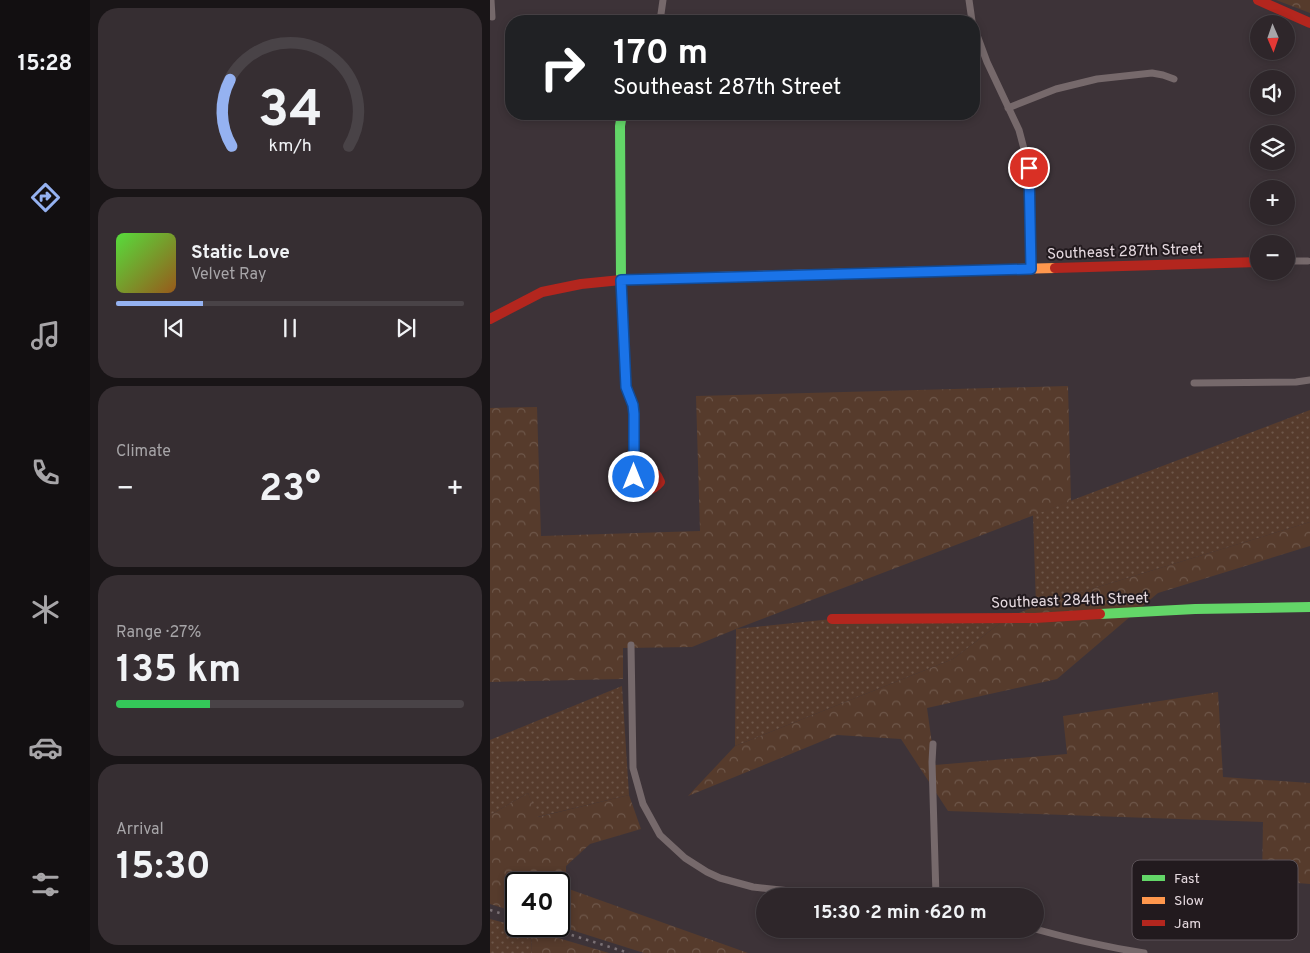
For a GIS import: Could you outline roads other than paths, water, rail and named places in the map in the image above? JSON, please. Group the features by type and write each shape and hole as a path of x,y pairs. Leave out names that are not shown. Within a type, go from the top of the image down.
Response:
{"street":[{"path":"491,0 492,17"},
{"path":"661,15 663,0"},
{"path":"969,0 971,15"},
{"path":"1258,0 1310,23"},
{"path":"980,43 1019,130 1029,168 1031,269"},
{"path":"1008,108 1056,89 1097,79 1152,74 1174,79"},
{"path":"621,120 621,280 626,387 633,405 634,414 634,477"},
{"path":"1295,262 1308,261"},
{"name":"Southeast 287th Street","path":"490,319 542,292 581,284 621,280 1250,262"},
{"path":"1194,383 1296,382 1310,380"},
{"name":"Southeast 284th Street","path":"832,619 1035,618 1195,609 1310,606"},
{"path":"631,645 633,768 643,804 660,835 685,858 720,878 762,888"},
{"path":"933,744 936,888"},
{"path":"1044,931 1100,945 1144,953"}],"railway":[{"path":"490,910 505,915"},
{"path":"570,934 629,953"}]}
